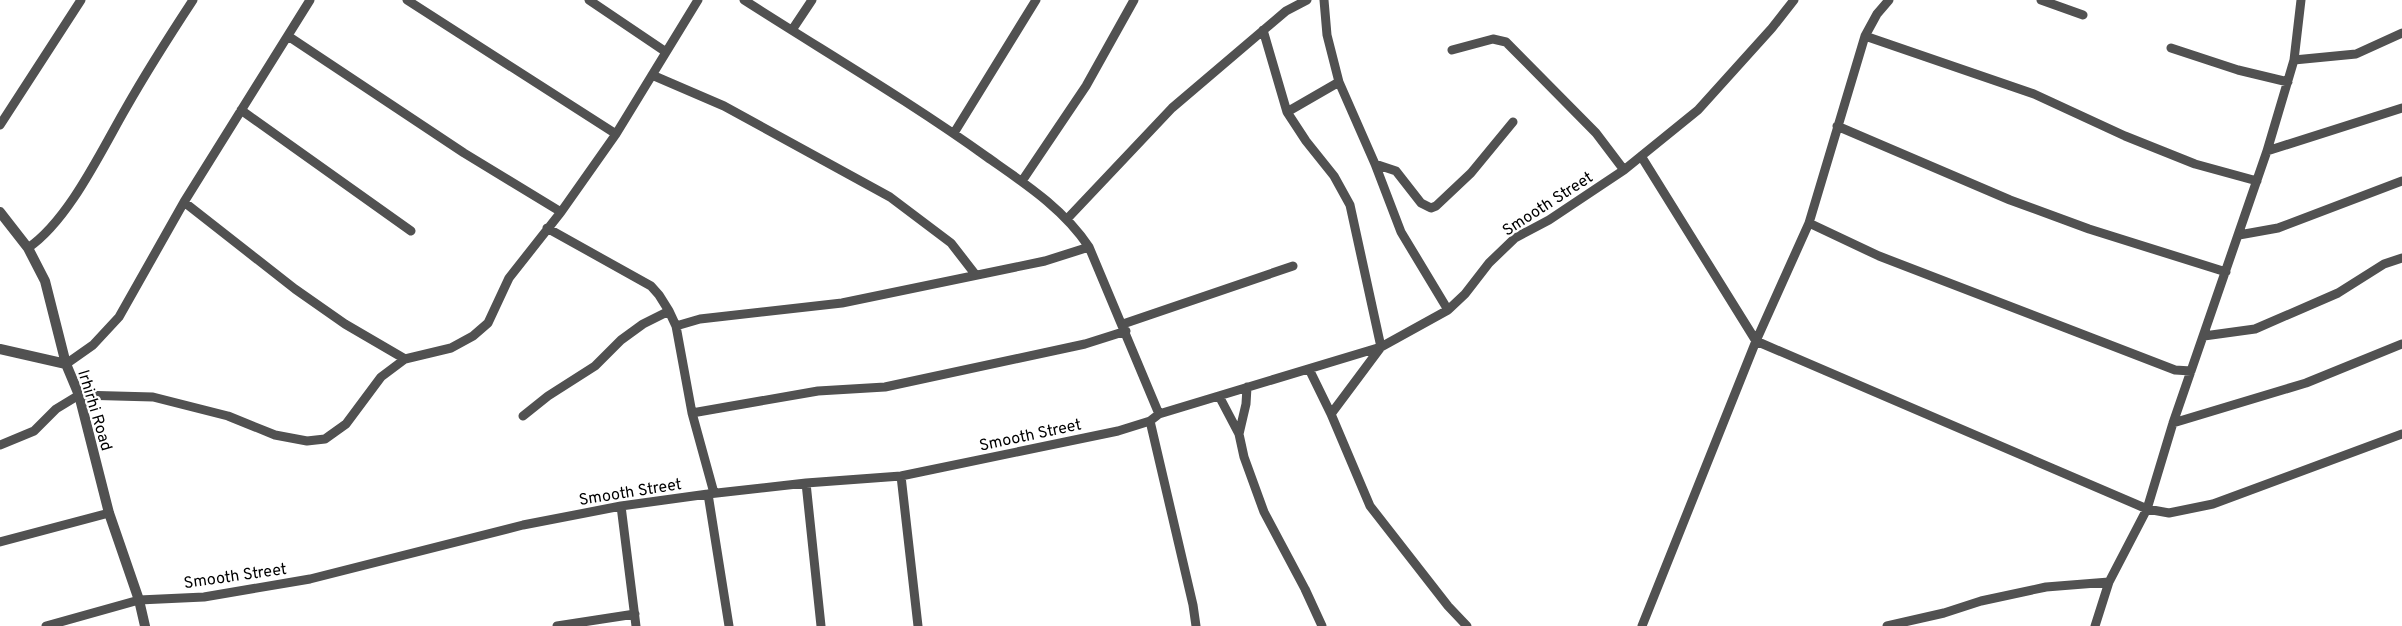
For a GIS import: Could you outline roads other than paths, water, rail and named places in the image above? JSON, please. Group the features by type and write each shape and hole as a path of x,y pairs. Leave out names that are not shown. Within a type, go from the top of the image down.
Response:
{"street":[{"path":"0,125 81,0"},
{"path":"28,248 46,233 97,161 127,106 193,0"},
{"path":"0,349 66,364 93,345 119,317 184,202 310,0"},
{"path":"407,0 616,134"},
{"path":"589,0 666,52"},
{"path":"0,445 34,431 56,409 79,395 153,397 228,416 275,435 307,441 324,439 346,424 381,377 405,359 451,348 473,336 488,323 509,278 561,212 616,134 698,0"},
{"path":"744,0 954,133 1022,181 1075,226 1089,247 1159,414"},
{"path":"792,30 812,0"},
{"path":"954,133 1036,0"},
{"path":"1022,181 1086,86 1134,0"},
{"path":"1067,219 1172,108 1262,30 1286,11 1307,0"},
{"path":"1324,0 1327,35 1339,82 1375,164 1401,232 1448,310"},
{"name":"Smooth Street","path":"46,626 138,600 204,597 310,579 523,525 621,506 711,493 901,476 1118,431 1150,421 1159,414 1381,347 1448,310 1465,294 1489,263 1515,238 1550,220 1624,170 1698,110 1772,28 1794,0"},
{"path":"1642,626 1756,341 1809,223 1865,36 1877,14 1889,0"},
{"path":"2041,0 2083,15"},
{"path":"2095,626 2109,582 2147,509 2173,423 2267,151 2294,60 2301,0"},
{"path":"1262,30 1287,112 1306,141 1334,176 1350,205 1381,347 1331,414"},
{"path":"2294,60 2356,54 2402,33"},
{"path":"288,36 464,153 561,212"},
{"path":"1865,36 2034,94 2125,136 2195,164 2257,181"},
{"path":"1452,50 1493,38 1506,42 1576,111 1596,133 1624,170"},
{"path":"2171,48 2238,70 2288,82"},
{"path":"652,75 724,106 890,197 951,243 975,274"},
{"path":"1287,112 1339,82"},
{"path":"2267,151 2402,108"},
{"path":"242,110 411,231"},
{"path":"1375,164 1396,171 1421,203 1431,208 1436,206 1471,173 1513,122"},
{"path":"1837,126 2010,200 2089,229 2226,272"},
{"path":"1642,156 1756,341 2147,509 2169,513 2213,504 2402,434"},
{"path":"2239,235 2278,228 2402,181"},
{"path":"184,202 295,289 345,324 405,359"},
{"name":"Irhirhi Road","path":"0,212 28,248 45,281 66,364 79,395 109,513 145,626"},
{"path":"1809,223 1880,256 2175,370 2192,370"},
{"path":"548,228 651,286 659,294 676,326 692,413 711,493 729,626"},
{"path":"676,326 700,319 842,303 1045,261 1089,247"},
{"path":"2204,336 2255,329 2338,293 2384,264 2402,258"},
{"path":"692,413 818,391 885,387 1085,344 1124,327 1293,266"},
{"path":"523,416 548,396 581,377 621,340 643,324 668,311"},
{"path":"2173,423 2306,383 2402,344"},
{"path":"1309,369 1331,414 1373,512 1448,606 1467,626"},
{"path":"1239,434 1247,387"},
{"path":"1219,396 1239,434 1244,458 1264,512 1306,589 1322,626"},
{"path":"1150,421 1194,605 1196,626"},
{"path":"901,476 918,626"},
{"path":"806,483 821,626"},
{"path":"621,506 636,626"},
{"path":"0,542 109,513"},
{"path":"1887,626 1944,613 1981,601 2046,587 2109,582"},
{"path":"557,626 634,614"}]}
